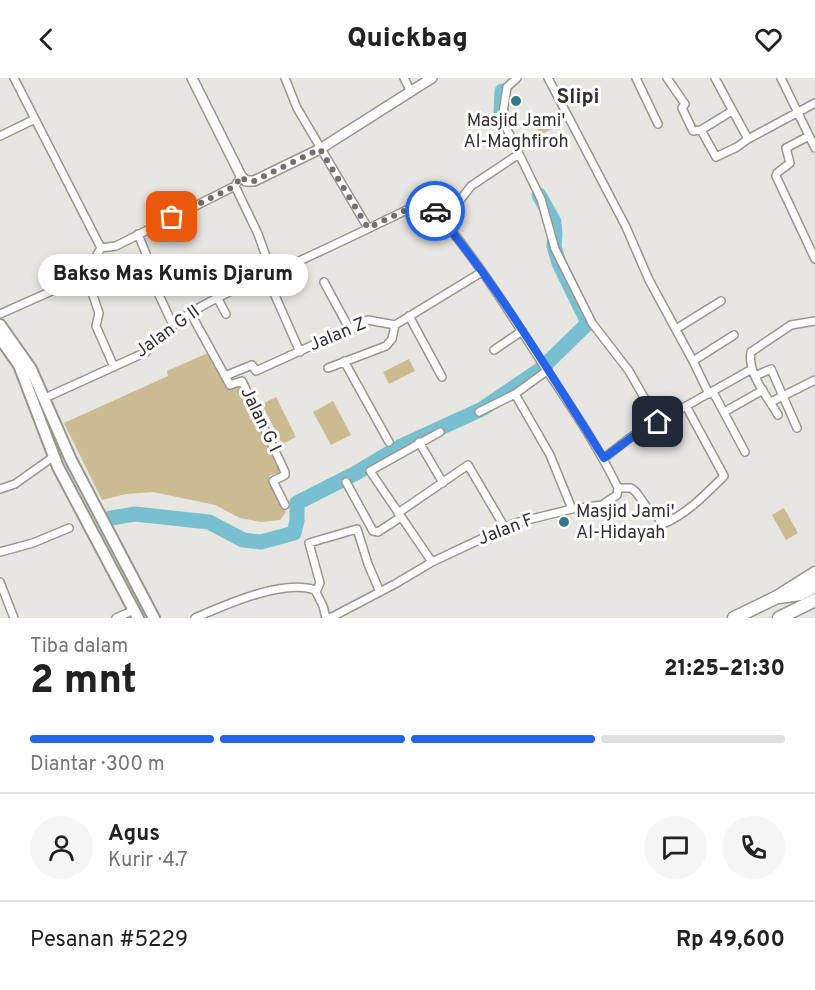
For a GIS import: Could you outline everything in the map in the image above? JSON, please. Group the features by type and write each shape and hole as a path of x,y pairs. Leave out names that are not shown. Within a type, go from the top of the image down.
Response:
{"highway":[{"path":"734,618 777,597 815,573"},
{"path":"777,597 800,594 815,586"},
{"path":"779,618 815,600"}],"main road":[{"path":"0,325 26,361 45,398 71,460 154,618"},
{"path":"0,338 19,365 53,457 136,614"}],"street":[{"path":"14,78 101,248"},
{"path":"192,78 241,176 246,181 254,181 320,149 432,78"},
{"path":"285,78 297,108 368,228"},
{"path":"404,78 411,92"},
{"path":"516,78 507,87 502,119 541,200 554,246 592,323 629,371 658,422"},
{"path":"548,78 626,227 649,280 746,452"},
{"path":"636,78 658,124"},
{"path":"667,78 684,102 682,108 693,131 701,130 732,111"},
{"path":"715,78 748,139"},
{"path":"781,78 815,148"},
{"path":"701,130 716,157 815,103"},
{"path":"0,136 35,119"},
{"path":"808,136 786,148 790,163 777,172 776,176 815,259"},
{"path":"519,154 471,186 444,222 482,272 546,367 604,458 618,488 631,488 663,524 677,518 695,504 724,476 686,406"},
{"path":"101,248 116,246 235,186 241,176"},
{"path":"235,186 258,234 269,274 300,352"},
{"name":"Jalan G II","path":"45,398 146,352 152,343 173,325 232,291 421,203 427,202 444,222"},
{"path":"138,234 155,276 152,280 173,325"},
{"path":"0,314 63,286 71,276 91,265 101,248"},
{"path":"218,262 232,291"},
{"path":"84,269 99,313 96,326 114,367"},
{"path":"328,368 386,346 392,339 396,325 482,272"},
{"path":"324,282 350,330"},
{"path":"218,299 226,314"},
{"path":"676,329 721,301"},
{"name":"Jalan G I","path":"191,314 230,385 243,381 285,472 285,475 273,482 285,505"},
{"path":"410,316 442,376"},
{"name":"Jalan Z","path":"225,376 252,365 256,371 368,320 396,325"},
{"path":"778,416 754,373 751,352 791,325 815,321"},
{"path":"495,350 522,331"},
{"path":"693,361 734,335"},
{"path":"344,361 389,442"},
{"path":"479,412 515,394 546,367"},
{"path":"604,458 632,437 686,406 754,373 771,369 797,429"},
{"path":"771,402 815,380"},
{"path":"724,412 763,390"},
{"path":"515,394 550,455 572,509"},
{"path":"432,562 370,471 440,432"},
{"path":"419,442 443,483"},
{"path":"0,489 22,479 53,457"},
{"path":"346,482 373,531 378,532 468,465 504,528"},
{"name":"Jalan F","path":"328,618 432,562 515,523 607,503 617,495 618,488"},
{"path":"0,552 33,543 69,528"},
{"path":"316,592 320,583 309,543 357,528 368,564 380,592"},
{"path":"0,582 14,618"},
{"path":"195,618 262,593 299,588 314,589 328,618"},
{"path":"204,618 270,594 316,592"},
{"path":"116,618 136,614"}],"shaded area":[{"path":"552,113 558,126 540,135 534,122"},
{"path":"210,352 228,390 238,384 281,472 269,476 286,512 280,520 261,522 240,518 215,505 153,492 126,494 102,500 64,423 168,376 167,371"},
{"path":"409,359 415,371 389,384 383,372"},
{"path":"276,397 296,437 282,444 262,404"},
{"path":"333,401 351,435 331,445 313,412"},
{"path":"784,508 798,533 786,540 772,515"}],"waterway":[{"path":"502,91 503,120"},
{"path":"111,518 135,514 209,522 243,540 261,542 294,533 297,503 356,473 401,446 482,409 541,369 588,323 559,263 554,246 554,222 539,195"}],"way so far":[{"path":"172,217 235,186 241,176 246,181 254,181 320,149 368,228 423,202 427,202 435,211"}],"place":[{"name":"Masjid Jami' Al-Maghfiroh","path":"516,101"},
{"name":"Bakso Mas Kumis Djarum","path":"172,217"},
{"name":"Masjid Jami' Al-Hidayah","path":"564,522"}],"district":[{"name":"Slipi","path":"578,97"}],"route":[{"path":"435,211 482,272 604,458 632,437 658,422"}]}
